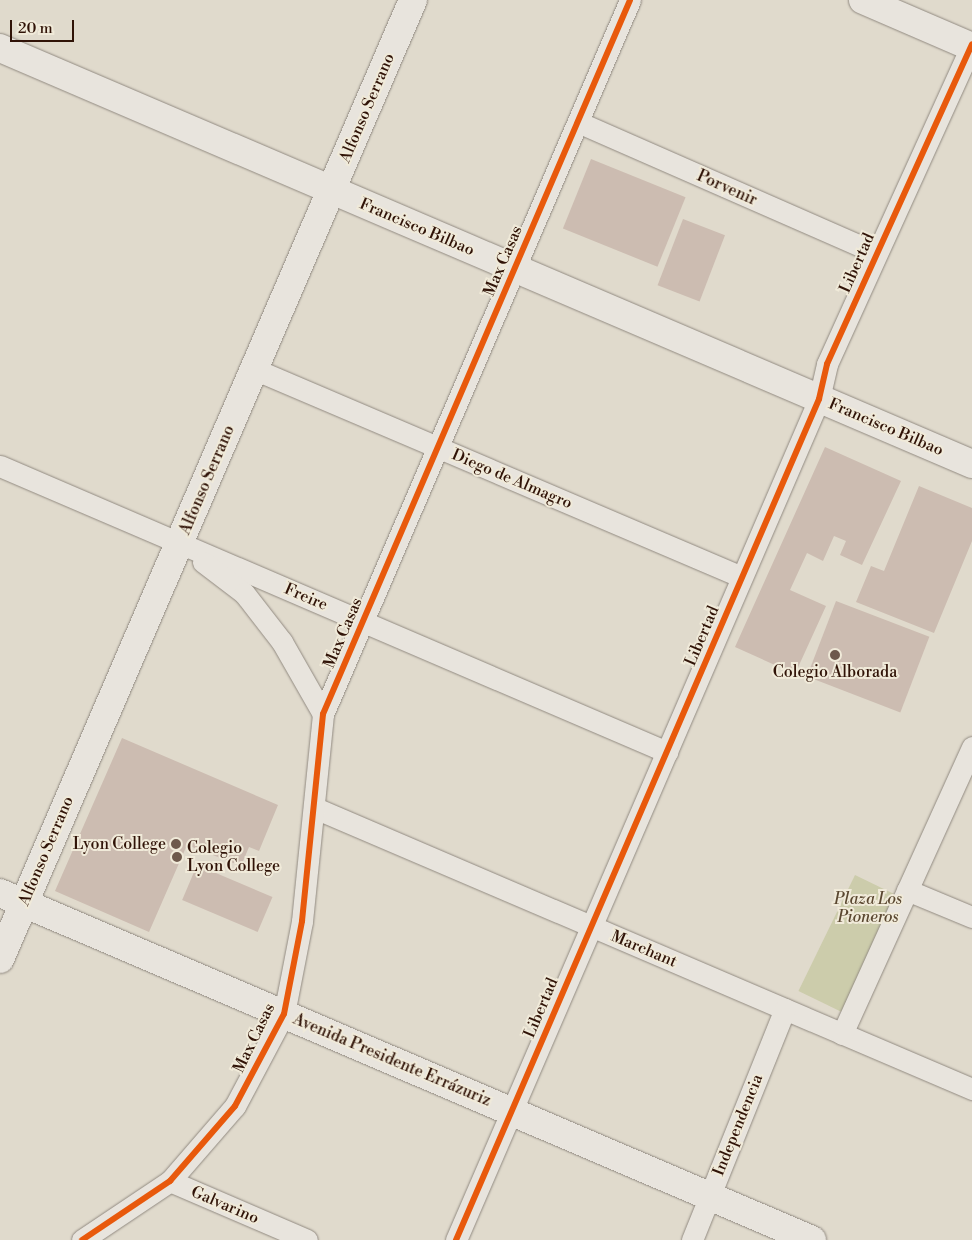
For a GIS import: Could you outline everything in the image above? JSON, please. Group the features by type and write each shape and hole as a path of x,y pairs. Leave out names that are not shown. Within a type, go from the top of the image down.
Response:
{"street":[{"name":"Alfonso Serrano","path":"0,959 12,898 179,543 413,0"},
{"name":"Max Casas","path":"82,1240 170,1181 235,1106 284,1014 302,921 315,808 323,714 630,0"},
{"path":"863,0 972,46"},
{"name":"Libertad","path":"456,1240 819,399 827,364 972,46"},
{"name":"Francisco Bilbao","path":"0,48 972,464"},
{"name":"Porvenir","path":"578,122 876,253"},
{"name":"Diego de Almagro","path":"254,369 742,577"},
{"name":"Freire","path":"0,466 667,752"},
{"name":"Max Casas","path":"179,543 244,593 282,642 323,714"},
{"path":"842,1034 907,890 970,759"},
{"name":"Marchant","path":"315,808 972,1090"},
{"path":"907,890 972,916"},
{"name":"Avenida Presidente Errázuriz","path":"12,898 812,1240"},
{"name":"Independencia","path":"692,1240 785,1010"},
{"name":"Galvarino","path":"170,1181 307,1240"}],"green space":[{"name":"Plaza Los Pioneros","path":"855,875 901,897 844,1013 798,991"}],"building":[{"path":"591,159 686,197 657,267 563,229"},
{"path":"683,219 725,235 700,301 658,285"},
{"path":"825,447 901,481 862,565 840,555 846,541 834,536 823,561 807,553 790,590 826,606 795,674 735,647"},
{"path":"919,486 972,508 972,541 934,633 856,602 871,566 884,571"},
{"path":"836,601 929,637 900,712 807,677"},
{"path":"122,738 278,805 259,851 249,847 241,866 187,845 149,932 55,891"},
{"path":"197,865 272,897 258,932 182,900"}],"cycle path":[{"path":"82,1240 170,1181 235,1106 284,1014 302,921 323,714 630,0"},
{"path":"456,1240 819,399 827,364 972,44"}],"place":[{"name":"Colegio Alborada","path":"835,655"},
{"name":"Lyon College","path":"176,844"},
{"name":"Colegio Lyon College","path":"177,857"}]}
